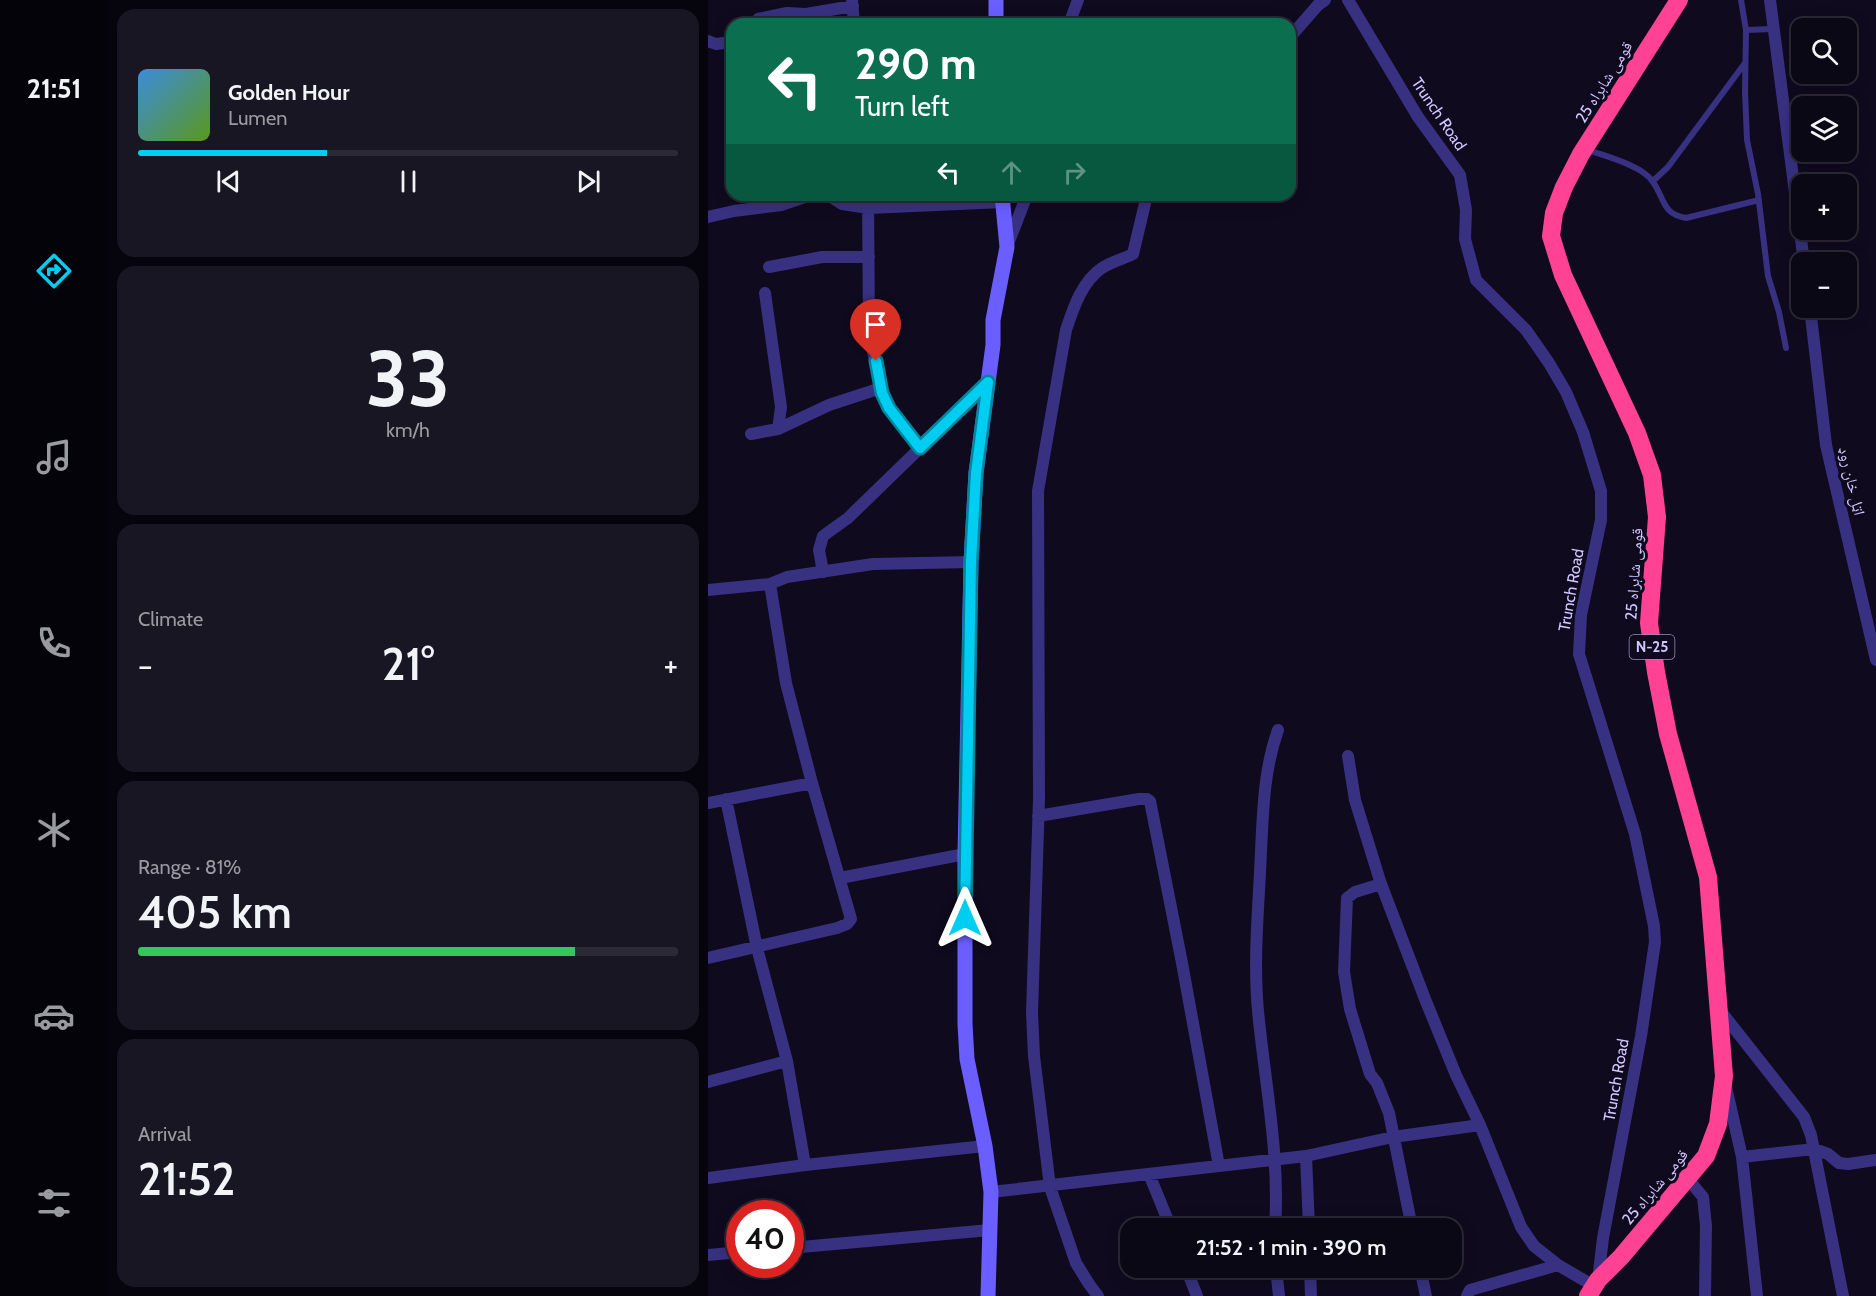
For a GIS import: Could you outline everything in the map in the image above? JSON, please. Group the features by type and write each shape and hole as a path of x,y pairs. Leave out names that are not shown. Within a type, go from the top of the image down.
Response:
{"highway":[{"name":"قومی شاہراہ 25","path":"1593,1288 1706,1156 1718,1124 1724,1076 1708,877 1668,734 1650,633 1657,517 1652,475 1637,433 1563,275 1551,236 1554,213 1564,187 1585,149 1678,0"}],"street":[{"path":"996,0 996,18"},
{"path":"1071,18 1078,0"},
{"path":"1296,30 1325,0"},
{"name":"Trunch Road","path":"1348,0 1418,117 1460,176 1466,210 1465,239 1476,280 1526,330 1549,363 1566,392 1583,432 1601,491 1602,520 1581,615 1579,654 1635,834 1654,926 1655,942 1641,1036 1593,1288"},
{"path":"1770,0 1803,252"},
{"path":"758,18 787,13 806,14 852,3 853,18"},
{"path":"708,41 716,44 726,43"},
{"path":"708,217 793,201"},
{"path":"837,201 842,204 869,208 973,201"},
{"path":"868,201 868,325 881,388 889,408 920,448"},
{"path":"1003,201 1007,247"},
{"path":"988,1296 991,1192 985,1146 967,1059 965,1024 965,854 971,562 976,473 993,345 993,320 1007,247 1025,201"},
{"path":"1098,1296 1076,1263 1050,1186 1034,1056 1032,1013 1038,816 1038,491 1066,330 1073,310 1081,293 1098,270 1133,254 1146,201"},
{"path":"769,267 822,258 869,257"},
{"path":"765,293 781,407 778,429"},
{"name":"اټل خان روډ","path":"1811,318 1826,445 1874,637 1876,660"},
{"path":"823,572 819,550 823,536 848,518 988,382"},
{"path":"752,434 778,429 829,405 881,388"},
{"path":"708,590 770,584 787,577 873,564 971,562"},
{"path":"708,958 757,948 847,924 851,919 812,783 784,673 770,584"},
{"path":"1275,1218 1277,1183 1258,1010 1257,950 1265,786 1270,754 1278,730"},
{"path":"1348,756 1355,800 1381,884 1443,1045 1480,1125 1525,1234 1534,1246 1593,1288"},
{"path":"708,803 812,783"},
{"path":"726,799 757,948 788,1061 806,1165"},
{"path":"1038,816 1139,799 1150,801 1219,1166"},
{"path":"840,878 965,854"},
{"path":"1381,884 1355,892 1347,898 1344,972 1350,1009 1371,1074 1389,1113 1410,1218"},
{"path":"1718,1008 1804,1117 1811,1135 1843,1296"},
{"path":"708,1082 788,1061"},
{"path":"1724,1076 1742,1157 1757,1296"},
{"path":"991,1192 1306,1156 1393,1137 1480,1125"},
{"path":"708,1178 985,1146"},
{"path":"1742,1157 1814,1149 1828,1154 1839,1163 1876,1160"},
{"path":"1306,1156 1309,1218"},
{"path":"1149,1174 1167,1218"},
{"path":"1688,1179 1703,1197 1706,1226 1705,1296"},
{"path":"804,1247 990,1230"},
{"path":"708,1255 726,1253"},
{"path":"1467,1296 1470,1290 1558,1265"},
{"path":"1190,1278 1197,1296"},
{"path":"1277,1278 1279,1296"},
{"path":"1310,1278 1311,1296"},
{"path":"1422,1278 1426,1296"}],"lane":[{"path":"1741,0 1746,30 1747,140 1759,200 1768,276 1779,312 1786,348"},
{"path":"1746,30 1772,29"},
{"path":"1653,181 1668,167 1703,123 1746,63"},
{"path":"1585,149 1644,172 1653,181 1670,212 1679,216 1686,218 1759,200"}],"route":[{"path":"876,361 882,393 889,408 920,448 988,382 976,473 971,562 965,918"}]}
